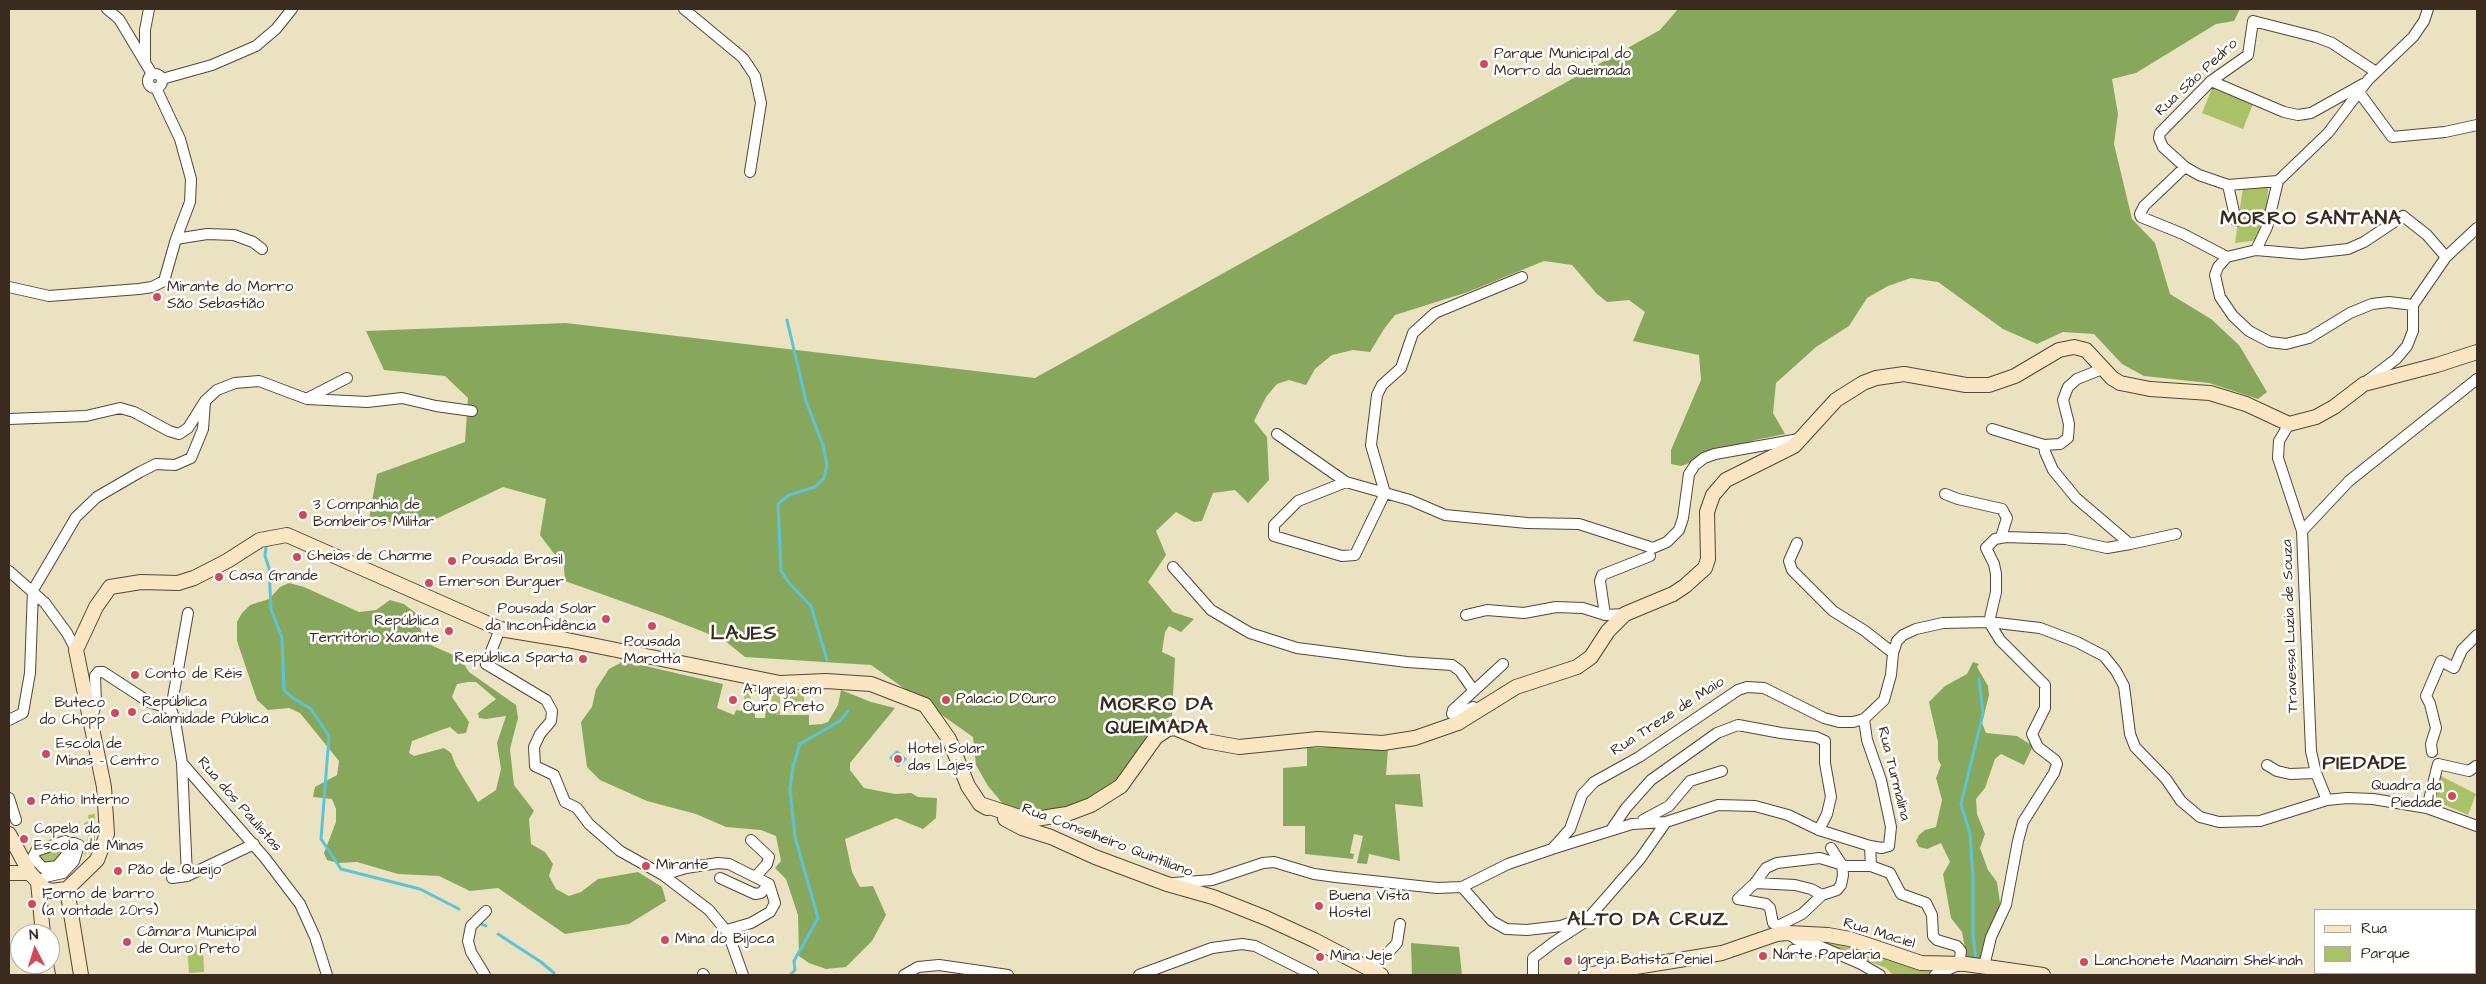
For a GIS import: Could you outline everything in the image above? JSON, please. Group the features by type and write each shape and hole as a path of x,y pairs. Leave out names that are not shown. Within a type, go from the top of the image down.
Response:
{"main road":[{"path":"980,804 1030,820 1066,814 1090,805 1121,786 1156,737 1168,729 1175,728 1206,741 1239,747 1318,739 1383,743 1415,738 1458,723 1506,692 1585,663 1608,631 1625,614 1673,594 1698,576 1705,568 1708,559 1707,512 1713,495 1726,480 1782,453 1802,438 1822,413 1836,400 1863,383 1876,378 1904,374 1966,385 1989,385 2015,376 2059,350 2074,347 2086,350 2102,369 2120,383 2134,387 2210,393 2246,404 2289,424 2316,417 2334,407 2364,384 2437,365 2477,352"},
{"name":"Rua Conselheiro Quintiliano","path":"76,650 96,607 110,587 141,582 178,583 194,578 227,561 260,540 286,535 500,630 567,640 780,683 826,682 871,684 925,705 949,739 968,786 980,804 1022,828 1051,837 1095,857 1168,884 1213,897 1266,918 1314,940 1376,973"},
{"path":"9,834 45,889 52,891 67,889 96,860 107,834 104,787 76,650"},
{"path":"9,873 37,877"},
{"path":"37,877 42,924"},
{"path":"67,889 81,975"},
{"name":"Rua Maciel","path":"1586,975 1722,953 1781,931 1850,939 1914,962 1972,965 2043,975"}],"street":[{"path":"9,287 49,296 152,287 164,281 176,238 190,202 191,179 180,139 159,84 159,75 152,74 119,19 107,9"},
{"path":"146,62 145,30 149,9"},
{"path":"159,84 212,65 256,46 276,30 292,9"},
{"path":"684,9 743,58 755,76 761,103 750,172"},
{"path":"2256,250 2267,227 2278,182 2328,133 2357,90 2413,37 2424,21 2428,9"},
{"name":"Rua São Pedro","path":"2278,182 2228,185 2199,175 2185,167 2160,143 2160,133 2211,81 2248,55 2253,21 2332,43 2376,72"},
{"path":"2211,81 2284,112 2298,115 2310,113 2357,90"},
{"path":"2357,90 2392,137 2445,132 2477,125"},
{"path":"2185,167 2144,206 2140,214 2142,217 2183,234 2227,257"},
{"path":"2228,185 2236,221"},
{"path":"2413,305 2389,302 2372,304 2350,313 2321,332 2298,342 2286,344 2270,342 2249,331 2232,316 2220,297 2215,275 2218,267 2227,257 2256,250 2302,254 2348,248 2364,242 2403,216 2427,234 2446,257"},
{"path":"2364,384 2396,359 2408,346 2413,330 2413,305 2446,257 2477,228"},
{"path":"176,238 207,234 234,235 253,242 262,249"},
{"path":"1346,482 1298,501 1274,525 1274,536 1342,556 1352,557 1362,543 1385,493 1371,446 1376,395 1382,385 1402,368 1413,333 1434,313 1522,277"},
{"path":"1992,429 2044,445 2060,444 2068,438 2069,424 2063,400 2068,387 2077,379 2102,369"},
{"path":"307,399 347,378"},
{"name":"Travessa Luzia de Souza","path":"2327,800 2316,773 2310,745 2302,531 2349,481 2477,379"},
{"path":"9,419 86,416 124,408 168,431 179,434 188,428 205,401 224,386 259,381 307,399 367,402 402,398 436,406 472,411"},
{"path":"9,720 23,713 30,673 33,590 76,517 97,497 156,464 175,465 191,458 199,443 203,429 205,401"},
{"path":"2289,424 2279,441 2278,458 2302,531"},
{"path":"1277,434 1297,446 1346,482 1385,493 1445,515 1585,525 1653,548 1667,542 1679,530 1683,518 1689,474 1695,465 1704,458 1715,454 1802,438"},
{"path":"2044,445 2047,459 2062,482 2089,511 2130,544"},
{"path":"1944,494 2002,509 2007,518 2001,537"},
{"path":"1935,975 1972,965 1991,937 2006,905 2018,841 2024,822 2054,773 2057,764 2055,760 2038,747 2032,734 2045,708 2046,685 2000,640 1989,622 1996,592 1996,574 1994,564 1986,548 1990,542 2001,537 2066,539 2107,548 2176,534"},
{"path":"1797,544 1790,561 1792,570 1833,611 1866,631 1893,653"},
{"path":"1605,615 1600,580 1602,575 1650,556"},
{"path":"1173,567 1211,610 1250,633 1297,648 1407,662 1452,665 1460,671 1474,690"},
{"path":"9,571 46,603 67,633 76,650"},
{"path":"1466,616 1487,610 1524,614 1556,607 1583,608 1605,615 1625,614"},
{"name":"Rua dos Paulistas","path":"188,613 171,709 176,721 182,762 254,844 300,904 315,937 327,975"},
{"path":"1864,719 1884,700 1891,675 1893,653 1897,641 1903,635 1916,629 1943,623 1989,622 2040,628 2077,642 2107,660 2124,686 2130,734 2135,747 2166,779 2181,802 2200,817 2219,822 2260,821 2327,800 2373,799 2427,808 2477,826"},
{"path":"500,630 486,664 546,700 552,711 551,721 540,734 534,747 536,766 554,774 566,802 577,808 589,824 620,850 663,875 709,910 727,930 743,975"},
{"path":"2432,752 2431,744 2436,728 2426,696 2441,661 2454,668 2462,650 2477,635"},
{"path":"1503,664 1453,710 1452,714 1461,713 1506,692"},
{"path":"91,722 96,704 95,676 98,672 103,672 117,684 149,702 171,709"},
{"name":"Rua Treze de Maio","path":"1168,884 1212,880 1263,863 1274,862 1314,874 1336,877 1437,888 1462,887 1508,864 1552,849 1570,829 1582,796 1594,782 1640,757 1738,690 1747,687 1764,688 1824,718 1839,722 1854,722 1864,719"},
{"name":"Rua Turmalina","path":"1864,719 1867,740 1881,780 1891,827 1889,846 1882,848 1870,846"},
{"path":"1611,830 1626,808 1650,780 1717,732 1738,725 1781,734 1816,737 1825,741 1825,763 1831,790 1827,814 1819,830"},
{"path":"182,762 186,876"},
{"path":"2427,808 2438,764 2468,771 2477,768"},
{"path":"2267,765 2282,772 2298,774 2316,773"},
{"path":"1552,849 1632,824 1659,813 1670,806 1690,782 1722,771"},
{"path":"9,798 16,820"},
{"path":"1632,824 1666,822 1708,807 1729,804 1775,811 1819,830 1870,846 1871,866"},
{"path":"1533,975 1534,958 1554,942 1581,926 1640,858 1666,822"},
{"path":"751,840 769,857 767,864 756,876"},
{"path":"37,877 63,873 68,868 79,848 75,842"},
{"path":"172,878 186,876 254,844"},
{"path":"1781,931 1822,895 1837,890 1841,885 1842,865 1831,848"},
{"path":"1880,975 1861,964 1828,952 1813,944 1797,940 1781,931 1773,923 1770,908 1766,904 1738,899 1755,883 1766,868 1788,860 1820,858 1852,867 1871,866 1890,873 1901,894 1926,903 1932,915 1933,936 1937,940 1957,946 1972,965"},
{"path":"663,875 686,868 718,863 729,864 769,884 775,904 770,912 751,923 727,930"},
{"path":"720,878 755,894 761,893 769,884"},
{"path":"1755,883 1795,885 1822,895"},
{"path":"1462,887 1492,921 1506,929 1527,930 1561,926 1588,917"},
{"path":"485,975 471,952 468,941 471,926 486,911"},
{"path":"1376,973 1397,944 1400,924"},
{"path":"1139,975 1212,948 1242,944 1255,946 1312,975"},
{"path":"1793,950 1828,952"},
{"path":"904,975 918,968 939,965 1008,975"}],"green space":[{"path":"1678,9 2240,9 2234,21 2216,24 2136,73 2112,79 2118,114 2114,144 2132,219 2155,243 2170,294 2211,319 2239,345 2267,392 2258,399 2209,383 2144,376 2122,364 2094,334 2063,332 2037,344 2003,329 1938,282 1911,278 1888,286 1867,298 1849,326 1816,347 1776,383 1773,413 1785,434 1755,440 1681,466 1671,464 1671,450 1701,380 1699,355 1633,341 1645,312 1629,300 1607,302 1597,294 1572,265 1544,261 1468,292 1395,315 1370,352 1353,350 1332,355 1315,369 1306,385 1289,380 1277,384 1266,397 1254,421 1267,437 1269,480 1248,503 1235,490 1213,493 1202,521 1194,522 1176,512 1156,531 1166,555 1148,582 1173,612 1194,619 1181,632 1169,626 1165,632 1162,652 1175,658 1172,716 1155,723 1118,781 1101,796 1054,813 1027,815 1003,804 988,786 976,765 973,737 871,665 745,657 724,640 565,581 564,567 540,535 546,499 503,487 417,528 369,518 377,474 465,442 468,398 445,376 384,370 366,331 566,323 1035,378 1660,30"},
{"path":"2212,88 2253,104 2243,129 2202,113"},
{"path":"2243,187 2268,188 2266,223 2260,240 2235,243"},
{"path":"289,583 304,587 359,612 376,610 390,600 404,604 417,614 424,642 460,658 469,672 516,705 518,718 510,749 514,785 534,811 529,819 531,844 545,852 553,864 549,876 556,889 569,896 581,892 598,879 638,872 662,887 666,901 629,924 565,934 498,888 470,891 439,876 398,874 357,862 338,863 327,860 324,853 336,822 336,809 332,799 313,797 315,787 337,775 339,761 300,713 289,708 268,710 257,700 237,641 237,622 242,613 250,605 269,599 280,587","holes":["476,682 496,699 478,713 479,718 486,719 506,716 497,743 501,769 496,790 478,802 456,766 451,753 444,748 414,756 409,753 412,741 441,730 450,727 458,734 466,733 469,722 452,697 457,684"]},
{"path":"624,661 723,684 717,708 734,715 736,710 741,711 743,704 755,709 755,718 765,718 766,709 771,708 776,709 776,715 809,715 809,725 822,724 828,722 838,705 841,690 871,702 895,708 850,763 850,770 864,788 895,794 911,793 918,797 937,798 936,818 923,829 896,818 845,839 852,872 860,887 873,886 886,915 872,941 846,967 826,969 809,963 799,956 798,915 786,879 775,868 781,861 776,836 761,830 726,827 696,814 647,801 600,780 587,767 581,722 592,707 596,689 609,669"},
{"path":"1973,662 1979,664 1977,667 1988,686 1989,695 1982,723 1986,733 2017,736 2033,746 2024,765 2001,754 1995,759 1985,788 1976,799 1977,814 1985,834 1980,848 1988,870 1997,882 2001,910 1981,960 1967,958 1962,932 1951,918 1943,874 1950,862 1941,843 1927,849 1919,847 1916,841 1925,830 1936,827 1942,800 1936,778 1941,765 1938,759 1938,742 1929,702 1945,686 1967,674"},
{"path":"746,688 780,690 780,716 776,715 776,709 771,708 772,692 751,692 750,705 743,704"},
{"path":"787,692 804,692 804,702 787,702"},
{"path":"1341,747 1368,750 1388,749 1386,775 1420,774 1423,807 1395,804 1400,861 1369,854 1367,864 1357,863 1363,836 1354,834 1350,853 1354,854 1353,859 1305,854 1305,826 1283,826 1283,768 1307,766 1307,748"},
{"name":"Quadra da Piedade","path":"2435,773 2476,794 2468,815 2429,798"},
{"path":"95,814 95,842 84,856 89,832 84,823 89,821 88,815"},
{"path":"64,845 65,850 60,860 42,865 36,856"},
{"path":"1813,940 1838,942 1888,957 1908,966 1938,966 1935,975 1893,975 1886,968"},
{"path":"1411,943 1459,947 1462,975 1412,975"},
{"path":"187,945 203,945 204,972 189,973"}],"water":[{"name":"Hotel Solar das Lajes","path":"897,750 907,759 898,767 889,758"}],"waterway":[{"path":"787,320 806,401 823,445 827,466 824,478 815,487 789,495 778,504 781,571 790,584 811,606 827,660"},
{"path":"266,547 265,556 269,568 271,609 282,638 284,690 311,709 329,736 321,839 341,869 420,889 459,909"},
{"path":"1976,961 1973,934 1973,876 1970,834 1961,804 1983,714 1979,679"},
{"path":"790,975 795,970 794,961 818,918 795,837 790,789 793,766 800,744 840,721 848,711"},
{"path":"479,923 486,926"},
{"path":"498,934 541,962 554,973"}],"place":[{"name":"Parque Municipal do Morro da Queimada","path":"1484,64"},
{"name":"Mirante do Morro São Sebastião","path":"157,297"},
{"name":"3 Companhia de Bombeiros Militar","path":"303,515"},
{"name":"Cheias de Charme","path":"297,557"},
{"name":"Pousada Brasil","path":"452,561"},
{"name":"Casa Grande","path":"219,577"},
{"name":"Emerson Burguer","path":"429,583"},
{"name":"Pousada Solar da Inconfidência","path":"606,619"},
{"name":"Pousada Marotta","path":"652,626"},
{"name":"República Território Xavante","path":"449,631"},
{"name":"República Sparta","path":"583,659"},
{"name":"Conto de Réis","path":"135,675"},
{"name":"A Igreja em Ouro Preto","path":"733,700"},
{"name":"Palacio D'Ouro","path":"946,700"},
{"name":"República Calamidade Pública","path":"132,712"},
{"name":"Buteco do Chopp","path":"115,713"},
{"name":"Escola de Minas - Centro","path":"46,754"},
{"name":"Hotel Solar das Lajes","path":"898,759"},
{"name":"Quadra da Piedade","path":"2452,796"},
{"name":"Pátio Interno","path":"31,801"},
{"name":"Capela da Escola de Minas","path":"24,839"},
{"name":"Mirante","path":"646,866"},
{"name":"Pão de Queijo","path":"118,871"},
{"name":"Forno de barro (a vontade 20rs)","path":"32,904"},
{"name":"Buena Vista Hostel","path":"1319,906"},
{"name":"Mina do Bijoca","path":"665,940"},
{"name":"Câmara Municipal de Ouro Preto","path":"127,942"},
{"name":"Narte Papelaria","path":"1763,956"},
{"name":"Mina Jeje","path":"1320,957"},
{"name":"Igreja Batista Peniel","path":"1568,961"},
{"name":"Lanchonete Maanaim Shekinah","path":"2084,962"}],"district":[{"name":"MORRO SANTANA","path":"2311,220"},
{"name":"LAJES","path":"744,635"},
{"name":"MORRO DA QUEIMADA","path":"1157,718"},
{"name":"PIEDADE","path":"2365,765"},
{"name":"ALTO DA CRUZ","path":"1648,921"}]}
